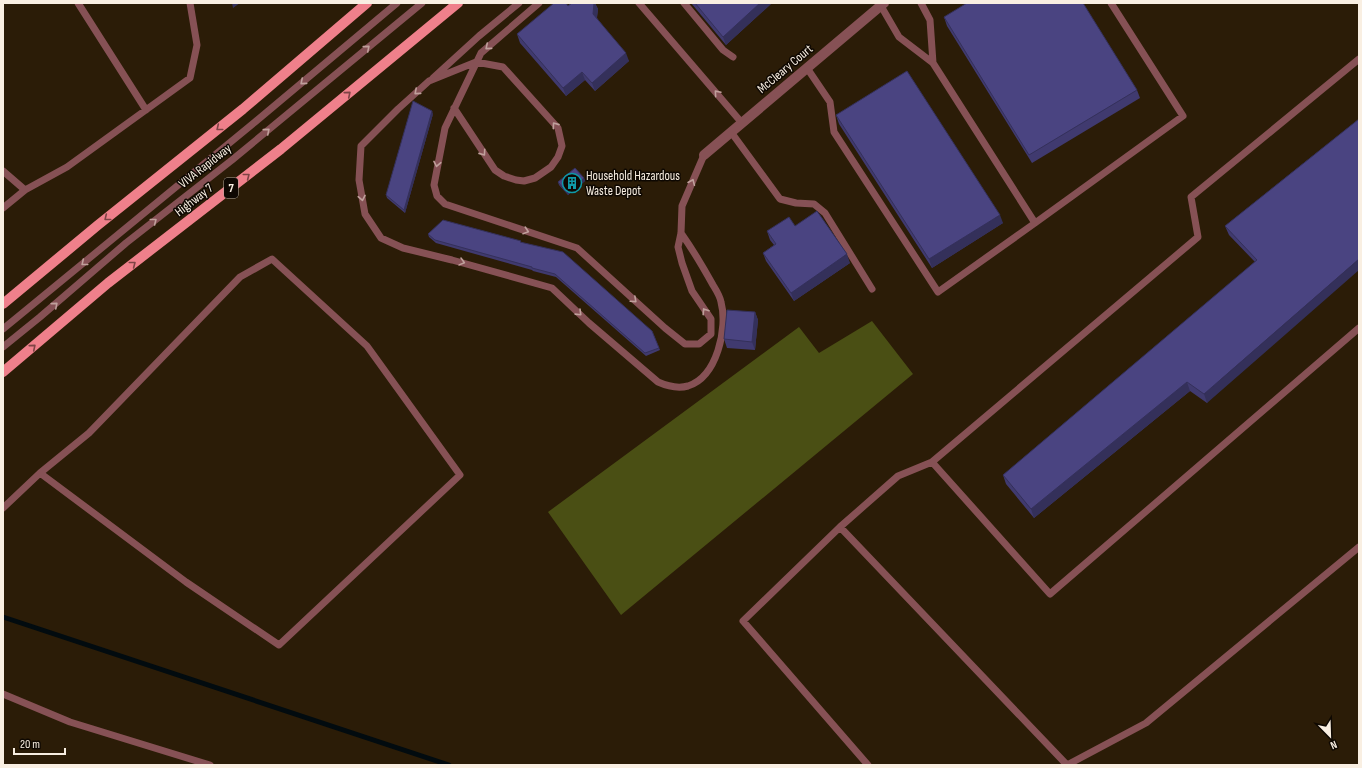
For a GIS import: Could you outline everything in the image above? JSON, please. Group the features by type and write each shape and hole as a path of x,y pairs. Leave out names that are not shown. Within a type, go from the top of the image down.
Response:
{"main road":[{"path":"3,304 98,225 243,110 367,3"},
{"name":"Highway 7","path":"3,372 108,283 281,149 458,3"}],"street":[{"name":"McCleary Court","path":"704,155 882,4"}],"lane":[{"path":"78,3 146,110"},
{"path":"3,208 25,190 68,167 190,78 197,45 190,3"},
{"name":"VIVA Rapidway","path":"3,329 397,3"},
{"name":"VIVA Rapidway","path":"3,347 126,243 232,160 422,3"},
{"path":"519,3 398,109 361,146 359,180 365,214 381,238 403,248 552,288 589,323 658,382 671,387 687,386 700,380 711,366 721,342 722,335 721,301 695,253 681,233"},
{"path":"539,3 481,53 476,62 445,128 434,185 436,196 445,204 577,248 665,328 685,344 699,344 711,334 710,319 692,291 678,247 681,233 682,206 704,155"},
{"path":"639,3 742,123"},
{"path":"684,3 723,50 733,57"},
{"path":"921,3 930,20 933,63"},
{"path":"807,68 830,102 834,132 938,292 1183,116 1111,3"},
{"path":"882,4 899,37 933,63 1035,223"},
{"path":"868,765 743,621 840,527 898,476 932,462 1198,237 1191,197 1359,59"},
{"path":"429,81 476,62 503,67 558,128 562,146 558,157 551,167 535,178 524,181 504,176 495,170 454,108"},
{"path":"730,132 780,198 796,203 814,204 825,213 872,289"},
{"path":"3,171 25,190"},
{"path":"3,508 40,473 89,433 240,277 272,259 367,346 460,476 279,645 186,582 40,473"},
{"path":"932,462 1050,594 1359,328"},
{"path":"840,527 1067,765 1146,723 1359,547"},
{"path":"3,694 70,722 210,765"}],"green space":[{"path":"872,321 913,374 621,615 548,512 799,327 819,353"}],"building":[{"path":"554,3 566,3 568,6 572,3 594,3 593,14 626,53 592,83 582,72 563,88 517,34"},
{"path":"695,3 760,3 723,37"},
{"path":"967,3 1083,3 1137,90 1029,155 944,17"},
{"path":"907,71 1000,215 929,259 836,115"},
{"path":"413,101 432,111 404,210 386,195"},
{"path":"1359,119 1359,259 1204,394 1187,382 1031,509 1003,475 1257,260 1225,226"},
{"name":"Household Hazardous Waste Depot","path":"575,168 584,178 567,193 558,182"},
{"path":"817,211 847,254 791,293 763,253 776,244 767,231 789,217 795,226"},
{"path":"443,220 521,241 520,242 563,252 652,331 659,348 645,353 555,274 435,240 428,234"},
{"path":"727,310 755,312 752,342 724,339"}],"waterway":[{"path":"3,617 449,765"}],"place":[{"name":"Household Hazardous Waste Depot","path":"572,183"}]}
